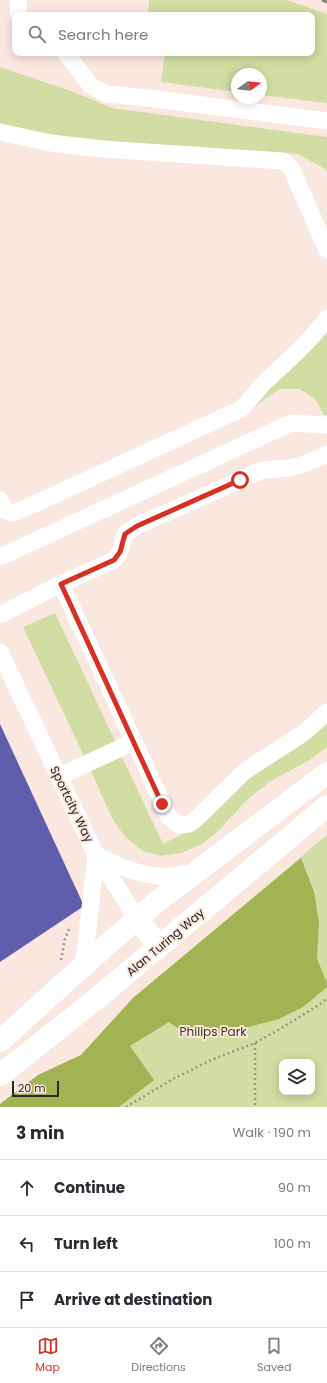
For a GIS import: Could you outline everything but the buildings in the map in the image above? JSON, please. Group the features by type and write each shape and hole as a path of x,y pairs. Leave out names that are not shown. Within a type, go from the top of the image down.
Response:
{"highway":[{"path":"0,1041 137,918 327,773"},
{"name":"Alan Turing Way","path":"0,1075 95,1000 327,806"},
{"name":"Sportcity Way","path":"137,918 159,947"}],"street":[{"path":"18,0 19,12"},
{"path":"68,56 91,86 107,94 327,121"},
{"path":"0,132 51,143 102,149 283,161 291,168 327,250"},
{"path":"0,500 6,511 12,513 17,512 241,409 264,382 293,357 319,330 327,318"},
{"path":"0,557 291,423 327,425"},
{"path":"0,615 61,584 114,560 120,552 125,534 137,526 260,471 271,468 288,468 302,465 327,454"},
{"path":"61,584 169,817 179,825 184,825 196,820 246,771 305,732 327,712"},
{"name":"Sportcity Way","path":"0,652 96,855 137,918"},
{"path":"58,777 133,742"},
{"path":"82,966 85,953 96,855 121,867 147,874 173,876 196,872"}],"path":[{"path":"126,1107 173,1079 211,1060 254,1043 285,1026 322,1003 327,998"},
{"path":"254,1043 255,1107"}],"green space":[{"path":"149,0 287,0 327,14 327,103 267,96 267,68 231,68 231,91 161,82 165,56 315,56 315,12 148,12"},
{"path":"0,67 74,92 112,108 327,137 327,171 298,154 187,148 42,135 0,124"},
{"path":"327,329 327,415 324,415 315,399 299,389 280,389 250,411 266,389 302,359"},
{"path":"55,613 115,741 84,756 23,627"},
{"path":"327,719 327,747 308,761 269,782 249,798 216,833 202,844 181,853 161,856 143,851 125,837 112,818 91,771 122,757 163,844 194,828 243,780"},
{"name":"Philips Park","path":"327,835 327,1107 0,1107 0,1104 38,1075 81,1055 133,998"},
{"name":"Philips Park","path":"301,858 314,892 319,923 317,959 327,983 327,987 303,1007 279,1019 217,1035 179,1029 169,1022 130,1046 154,1080 119,1107 0,1107 0,1104 38,1075 81,1055 133,998"}],"railway":[{"path":"322,0 327,2"}],"route":[{"path":"162,804 61,584 114,560 120,552 125,534 137,526 240,480"}]}
